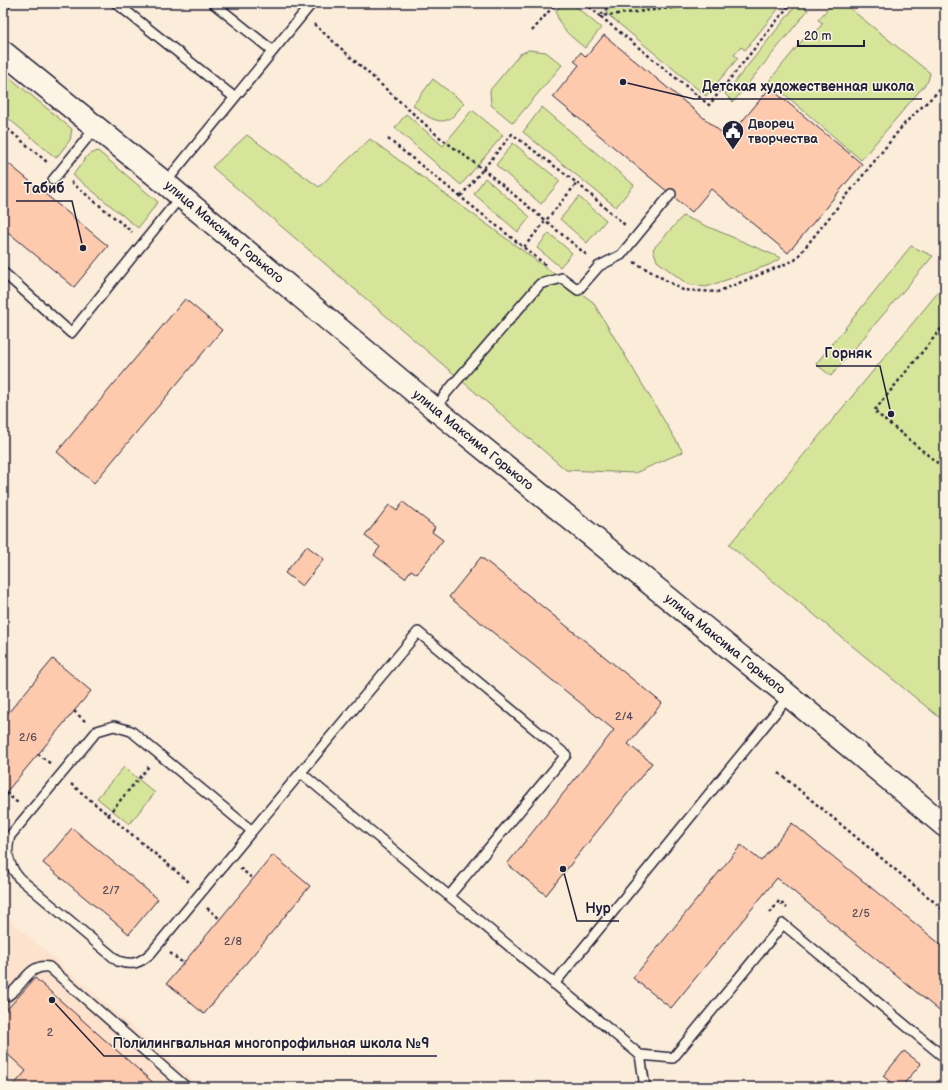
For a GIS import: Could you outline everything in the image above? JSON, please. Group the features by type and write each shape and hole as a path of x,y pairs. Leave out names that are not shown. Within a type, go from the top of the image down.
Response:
{"main road":[{"name":"улица Максима Горького","path":"3,52 173,189 435,409 789,696 945,826"}],"lane":[{"path":"3,6 6,3"},
{"path":"116,3 234,98"},
{"path":"213,3 273,51"},
{"path":"3,272 71,333 144,242 173,189 234,98 312,3"},
{"path":"53,180 96,127"},
{"path":"435,409 447,392 540,284 562,278 578,290 599,266 621,255 671,194"},
{"path":"252,831 131,731 122,727 106,727 97,731 10,836 7,851 8,861 13,871 19,878 112,956 126,964 133,964 143,960 201,892 252,831 301,772 418,632 566,756 449,896"},
{"path":"554,984 789,696"},
{"path":"301,772 640,1055 673,1058 783,924 945,1058"},
{"path":"3,998 11,994 32,971 38,967 49,967 186,1087"},
{"path":"640,1055 645,1087"},
{"path":"940,1087 945,1081"}],"path":[{"path":"532,31 556,3"},
{"path":"585,3 710,105 791,3"},
{"path":"600,16 611,3"},
{"path":"600,16 716,3"},
{"path":"303,14 438,136 484,170 599,266"},
{"path":"621,255 683,290 717,292 795,260 905,123 945,85"},
{"path":"3,125 144,242"},
{"path":"460,196 484,170 512,134 577,183 637,235"},
{"path":"388,139 562,278"},
{"path":"524,247 577,183"},
{"path":"945,324 874,411 945,469"},
{"path":"108,815 159,754"},
{"path":"779,773 945,911"},
{"path":"60,775 201,892"},
{"path":"769,914 779,901 791,911"}],"shaded area":[{"path":"3,914 201,1087 3,1087"}],"green space":[{"path":"615,3 783,3 745,50 741,47 734,55 738,58 706,96 606,13"},
{"path":"798,3 808,10 733,102 725,94"},
{"path":"843,3 930,73 928,81 861,160 769,81 806,36 811,38 823,23 818,20 831,5"},
{"path":"562,4 574,5 601,28 585,48 566,32 560,23 556,11"},
{"path":"529,50 546,52 562,65 513,123 491,105 490,90 520,54"},
{"path":"3,72 72,129 70,140 56,158 3,114"},
{"path":"433,79 464,103 453,117 446,120 441,121 430,118 413,105"},
{"path":"542,107 634,185 616,207 523,132"},
{"path":"472,110 503,135 461,185 395,128 406,114 443,146"},
{"path":"247,135 319,187 370,139 593,302 683,452 635,473 566,470 212,167"},
{"path":"513,143 560,181 541,204 496,165"},
{"path":"98,151 158,202 138,228 73,175 88,155"},
{"path":"485,178 530,217 518,232 474,194"},
{"path":"579,197 606,220 587,243 560,219"},
{"path":"683,216 781,258 769,265 706,287 687,284 657,261 653,249"},
{"path":"549,233 572,253 560,267 537,248"},
{"path":"911,246 933,256 831,376 816,364"},
{"path":"945,284 945,722 729,545"},
{"path":"124,767 155,793 129,824 97,798"}],"building":[{"name":"Дворец творчества","path":"604,35 728,138 770,88 862,164 788,253 711,189 692,212 553,97 579,65 574,61 581,52 586,57"},
{"path":"3,159 108,246 74,287 3,228"},
{"path":"185,299 222,330 94,483 57,452"},
{"path":"403,502 435,527 432,532 443,540 417,574 411,570 405,578 374,555 380,547 365,536 389,505 397,511"},
{"path":"307,546 324,559 302,586 285,573"},
{"path":"481,557 662,703 628,744 652,763 546,895 507,864 614,730 449,597"},
{"path":"53,659 91,691 3,796 3,719"},
{"path":"792,823 945,948 945,1011 943,1014 777,878 671,1008 633,978 741,845 761,861"},
{"path":"72,828 158,899 129,934 43,863"},
{"path":"273,855 310,886 204,1014 167,983"},
{"path":"35,978 158,1087 12,1087 26,1071 3,1050 3,1014"},
{"path":"904,1051 921,1064 901,1087 896,1087 883,1076"}],"place":[{"name":"Детская художественная школа","path":"623,82"},
{"name":"Дворец творчества","path":"733,150"},
{"name":"Табиб","path":"83,248"},
{"name":"Горняк","path":"891,414"},
{"name":"Нур","path":"563,869"},
{"name":"Полилингвальная многопрофильная школа №9","path":"52,1000"}]}
